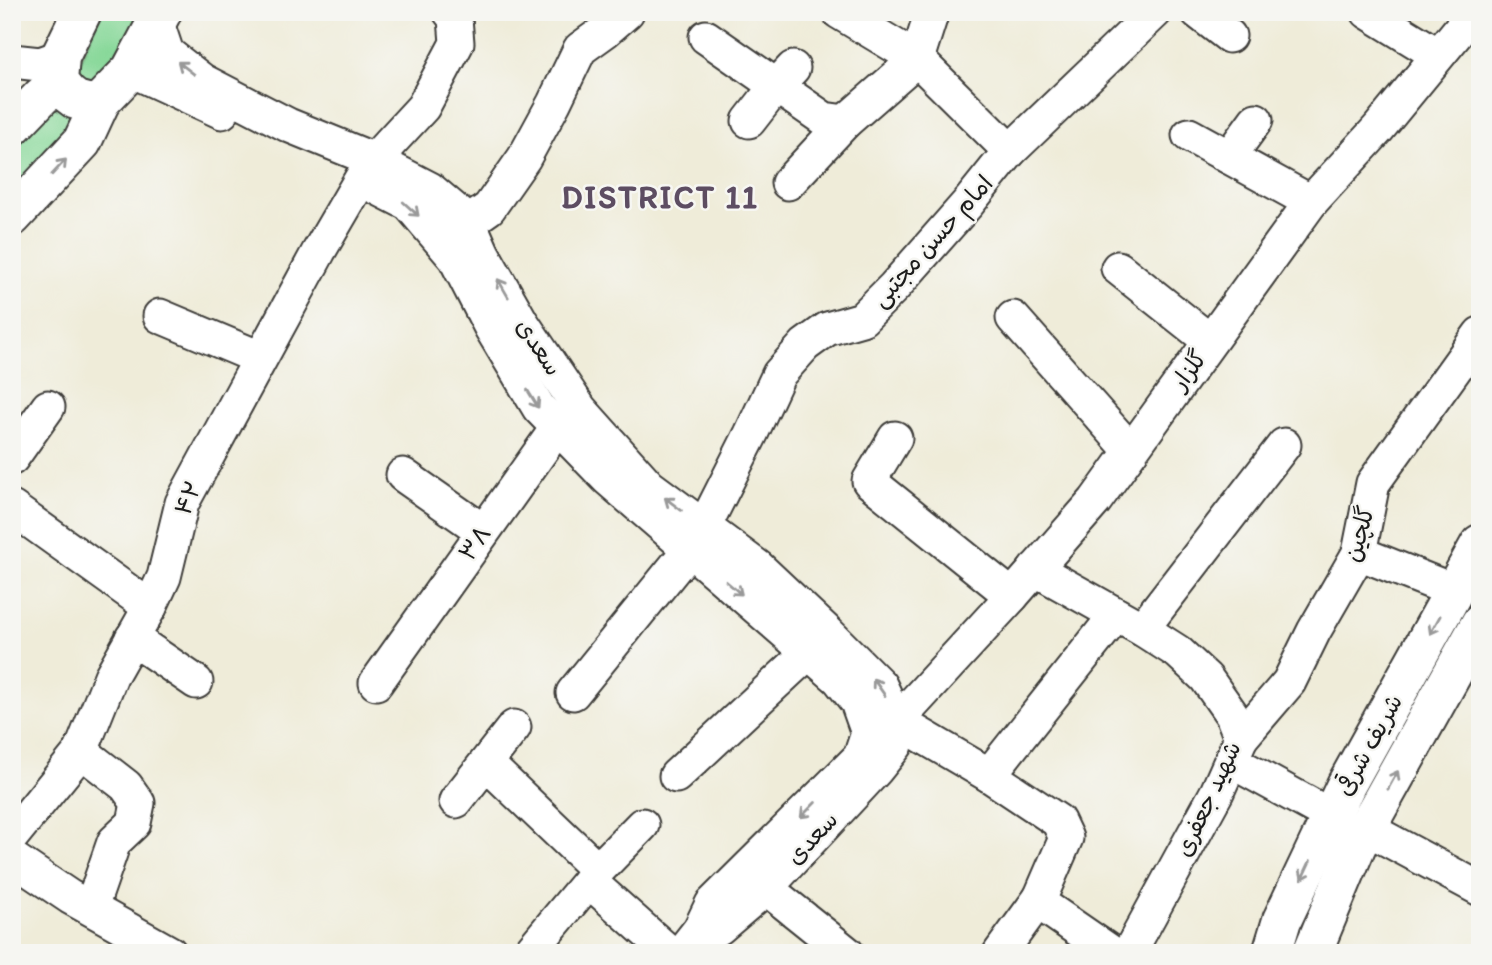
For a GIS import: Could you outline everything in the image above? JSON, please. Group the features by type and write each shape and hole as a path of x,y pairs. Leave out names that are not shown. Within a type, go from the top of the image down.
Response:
{"main road":[{"path":"12,127 41,97 59,70 82,12"},
{"path":"12,217 82,142 101,101 131,70 160,18"},
{"path":"59,70 68,94 76,100 91,104 101,101"},
{"name":"شریف شرقی","path":"1312,953 1357,845 1349,822 1346,785 1480,544"},
{"name":"شریف شرقی","path":"1272,953 1282,920 1480,624"}],"street":[{"name":"۴۲","path":"12,836 81,751 111,676 164,577 182,503 319,251 368,170 423,107 457,43 455,18 450,12"},
{"path":"441,242 489,208 524,158 580,48 627,12"},
{"path":"839,12 917,59 1010,151"},
{"path":"788,183 845,122 917,59 932,12"},
{"name":"امام حسن مجتبی","path":"573,693 696,538 779,374 805,345 827,329 862,319 961,212 1010,151 1155,12"},
{"path":"1198,12 1229,36"},
{"path":"1368,12 1438,55"},
{"name":"گلزار","path":"882,727 1012,596 1095,501 1311,202 1378,129 1474,12"},
{"name":"سعدی","path":"160,18 167,54 203,81 368,170 409,204 455,258 491,328 538,408 569,418 649,486 696,538 758,567 818,642 880,685 882,727 896,745 766,888 719,928 690,941"},
{"path":"706,37 785,77 824,119 845,122"},
{"path":"12,61 40,64 59,70"},
{"name":"سعدی","path":"131,70 330,159 430,189 469,222 569,418"},
{"path":"749,121 785,77"},
{"path":"1229,157 1256,120"},
{"path":"1189,135 1311,202"},
{"path":"1118,268 1210,341"},
{"path":"160,316 260,358"},
{"path":"1013,318 1131,451"},
{"name":"گلچین","path":"1236,749 1289,682 1314,631 1359,553 1373,483 1480,334"},
{"path":"12,458 48,407"},
{"name":"۳۸","path":"376,683 483,531 569,418"},
{"path":"895,438 869,481 1012,596"},
{"path":"989,775 1129,622 1284,444"},
{"path":"404,475 483,531"},
{"path":"12,508 150,607"},
{"path":"1359,553 1454,591"},
{"name":"شهید جعفری","path":"1035,569 1178,652 1206,678 1232,715 1236,749 1217,792 1129,953"},
{"path":"132,638 196,682"},
{"path":"676,776 818,642"},
{"path":"456,802 514,727"},
{"path":"882,727 989,775 1058,821 1066,838 1041,898 1000,953"},
{"name":"سعدی","path":"690,941 712,904 860,757 882,727"},
{"path":"1236,749 1349,822 1480,889"},
{"path":"81,751 126,786 138,803 134,823 114,842 91,908"},
{"path":"487,764 670,953"},
{"path":"529,953 593,875 642,825"},
{"path":"12,858 70,897 170,953"},
{"path":"766,888 847,953"},
{"path":"1041,898 1041,904 1112,953"}],"green space":[{"path":"101,12 149,12 100,87 85,82 76,68"},
{"path":"50,102 79,119 12,197 12,145"}],"district":[{"name":"DISTRICT 11","path":"660,197"}]}
